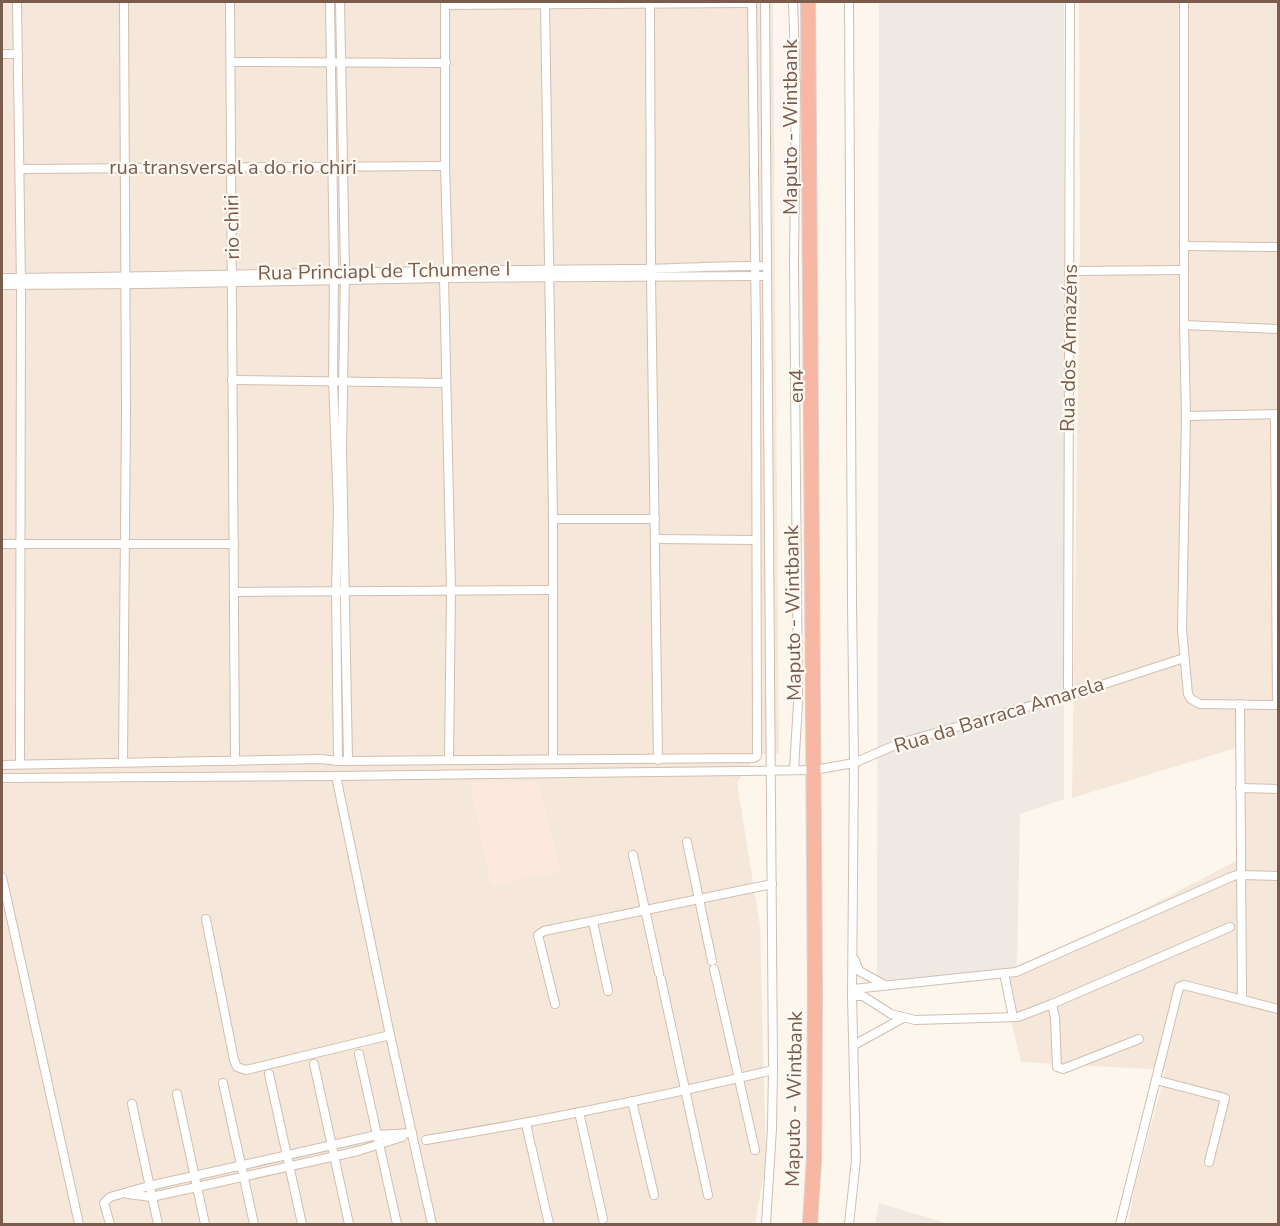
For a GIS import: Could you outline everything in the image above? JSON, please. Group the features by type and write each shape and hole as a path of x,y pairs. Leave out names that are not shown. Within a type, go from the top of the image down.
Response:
{"highway":[{"name":"Maputo - Wintbank","path":"800,1224 805,1158 801,2"},
{"name":"Maputo - Wintbank","path":"808,2 804,770 814,1159 810,1224"}],"street":[{"path":"16,2 21,281 20,764"},
{"path":"123,762 124,2"},
{"name":"rio chiri","path":"230,2 235,761"},
{"path":"330,2 334,275 333,381 348,760"},
{"path":"338,761 345,275 340,2"},
{"path":"650,2 651,273 658,760"},
{"path":"2,765 321,759 338,761 658,760 754,758 757,756 752,2 445,3 445,383 451,590 449,760"},
{"path":"765,2 773,1070 766,1224"},
{"name":"en4","path":"793,2 798,703 804,770"},
{"path":"849,2 854,763 853,992 856,1160 849,1224"},
{"name":"Rua dos Armazéns","path":"1068,695 1070,2"},
{"path":"1184,2 1186,416 1182,630 1188,694 1191,699 1200,704 1278,705 1277,414 1186,416"},
{"path":"545,3 553,519 553,759"},
{"path":"2,54 18,54"},
{"path":"231,62 446,63"},
{"name":"rua transversal a do rio chiri","path":"20,169 445,166"},
{"path":"1184,246 1278,247"},
{"name":"Rua Princiapl de Tchumene I","path":"651,273 767,266"},
{"path":"1070,272 1184,270"},
{"name":"Rua Princiapl de Tchumene I","path":"125,281 233,273 334,275 651,273 767,276"},
{"name":"Rua Princiapl de Tchumene I","path":"2,278 21,281 233,282 334,275"},
{"name":"Rua Princiapl de Tchumene I","path":"2,285 21,281"},
{"path":"1184,325 1278,329"},
{"path":"232,380 445,383"},
{"path":"553,519 655,519"},
{"path":"656,539 755,540"},
{"path":"2,544 234,544"},
{"path":"234,592 553,590"},
{"name":"Rua da Barraca Amarela","path":"2,778 804,770 854,763 900,743 1068,695 1184,658"},
{"path":"1240,704 1242,999"},
{"path":"336,776 432,1224"},
{"path":"1240,788 1278,789"},
{"path":"687,842 712,961"},
{"path":"633,855 708,1195"},
{"path":"853,992 883,984 1025,969 1231,877 1278,876"},
{"path":"2,877 5,907 79,1224"},
{"path":"555,1004 538,935 544,931 772,884"},
{"path":"206,919 237,1067 246,1070 390,1035"},
{"path":"592,922 608,991"},
{"path":"853,992 891,1014 903,1018 954,1020 1013,1017 1052,1004 1230,927"},
{"path":"853,956 859,971 883,984"},
{"path":"714,969 755,1150"},
{"path":"1004,973 1013,1017"},
{"path":"1120,1224 1176,1000 1182,985 1278,1009"},
{"path":"1052,1004 1055,1018 1057,1067 1060,1069 1063,1070 1139,1039"},
{"path":"854,1045 903,1018"},
{"path":"360,1054 397,1224"},
{"path":"314,1064 349,1224"},
{"path":"426,1140 526,1124 773,1070"},
{"path":"269,1074 302,1224"},
{"path":"1156,1080 1225,1098 1209,1162"},
{"path":"223,1083 254,1224"},
{"path":"177,1094 205,1224"},
{"path":"632,1101 654,1195"},
{"path":"132,1104 158,1224"},
{"path":"579,1112 603,1219"},
{"path":"526,1124 549,1224"},
{"path":"110,1224 104,1203 110,1197 149,1186 377,1135 412,1133"},
{"path":"126,1194 151,1197 243,1178 379,1145 412,1133"}],"shaded area":[{"path":"2,2 773,2 779,754 758,754 737,782 760,926 766,1163 755,1224 2,1224"},
{"path":"879,2 1064,2 1064,799 1020,814 1017,969 877,981"},
{"path":"1079,2 1278,2 1278,1224 1128,1224 1135,1185 1166,1070 1021,1062 1002,983 1238,860 1236,748 1072,798 1080,245"},
{"path":"538,782 560,871 491,885 470,783"},
{"path":"879,1203 949,1224 875,1224"}]}
